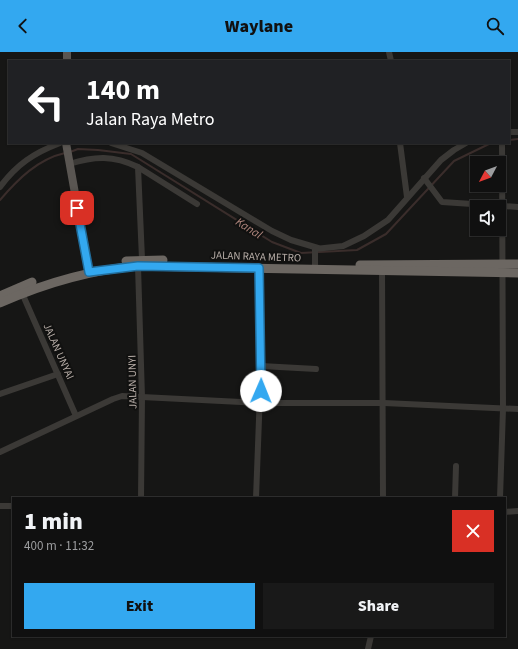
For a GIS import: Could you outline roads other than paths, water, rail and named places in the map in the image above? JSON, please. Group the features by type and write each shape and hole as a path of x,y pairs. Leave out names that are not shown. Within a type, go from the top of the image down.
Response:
{"highway":[{"path":"0,296 40,279 88,269 140,262 215,260 382,268 503,269 518,273"},
{"name":"JALAN RAYA METRO","path":"140,262 259,268 382,268"},
{"path":"503,269 518,264"},
{"path":"0,303 22,293 88,269"}],"main road":[{"path":"64,144 88,269"}],"street":[{"path":"0,187 19,166 33,155 64,144"},
{"path":"114,144 142,153 272,231 316,249 343,246 364,236 388,220 406,197 425,180 448,153 464,144"},
{"path":"400,144 406,197"},
{"path":"502,144 502,200"},
{"path":"68,162 88,158 120,159 138,168 197,204"},
{"name":"JALAN UNYI","path":"138,168 142,397 141,497"},
{"path":"425,180 442,202 470,204"},
{"path":"506,206 518,207"},
{"path":"500,497 503,409 502,236"},
{"path":"315,264 316,249"},
{"path":"256,497 261,366 259,268"},
{"path":"382,268 384,403 383,497"},
{"name":"JALAN UNYAI","path":"22,293 76,416"},
{"path":"261,366 316,369"},
{"path":"0,394 58,374"},
{"path":"0,452 118,397 260,403 384,403 518,409"},
{"path":"455,497 456,466"},
{"path":"0,506 12,506"},
{"path":"506,512 518,511"},
{"path":"368,649 371,637"}],"waterway":[{"name":"Kanal","path":"510,140 518,139"},
{"name":"Kanal","path":"70,152 78,149 131,154 272,242 301,253 357,250 386,234 454,161 489,144"},
{"name":"Kanal","path":"0,200 21,177 37,165 65,153"}]}
